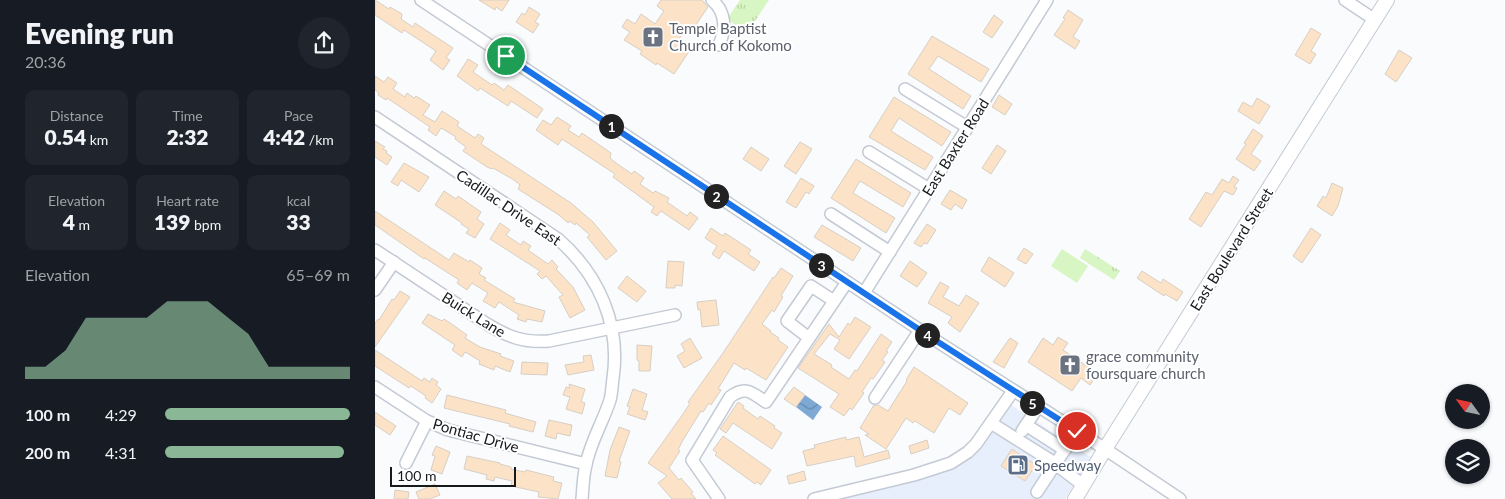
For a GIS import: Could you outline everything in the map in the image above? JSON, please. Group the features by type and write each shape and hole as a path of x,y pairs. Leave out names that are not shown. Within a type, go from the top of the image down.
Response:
{"main road":[{"name":"East Boulevard Street","path":"1075,499 1387,0"}],"street":[{"path":"421,0 552,80 677,163 847,282 1180,499"},
{"path":"712,0 719,6 723,14 724,26 719,45"},
{"name":"East Baxter Road","path":"864,293 1047,0"},
{"path":"1345,0 1375,20"},
{"path":"905,89 967,127"},
{"name":"Cadillac Drive East","path":"375,117 569,248 587,270 603,297 615,339 615,368 610,399 586,464 582,499"},
{"path":"869,152 929,189"},
{"path":"831,214 889,252"},
{"name":"Buick Lane","path":"375,250 504,335 517,339 536,342 549,341 675,316"},
{"path":"375,290 394,262"},
{"path":"719,499 692,460 731,397 738,391 748,391 766,402 847,282"},
{"path":"809,338 787,322 806,293 811,286 834,301"},
{"path":"875,398 919,330"},
{"name":"Pontiac Drive","path":"375,388 427,421 448,430 586,464"},
{"path":"814,499 914,475 951,463 968,452 976,444 1013,391"},
{"path":"1017,439 1038,407"},
{"path":"406,463 427,421"},
{"path":"991,423 1056,464 1083,485"},
{"path":"1026,425 1065,450"},
{"path":"1037,492 1077,431"}],"shaded area":[{"path":"1008,403 1092,458 1065,499 838,499 952,468"}],"green space":[{"path":"740,0 769,0 747,33 727,19"},
{"path":"1062,249 1088,266 1077,283 1051,266"},
{"path":"1085,249 1120,271 1114,280 1080,258"}],"water":[{"path":"805,395 822,407 813,420 796,407"}],"building":[{"path":"375,0 389,9 390,7 402,14 401,19 413,27 415,23 453,48 446,58 450,60 443,70 430,60 436,51 404,30 402,33 375,15"},
{"path":"479,0 509,0 502,11 496,7 495,10"},
{"name":"Temple Baptist Church of Kokomo","path":"661,0 702,0 708,7 693,29 688,26 679,39 692,47 674,74 657,63 656,65 640,54 642,51 624,40 630,32 622,27 627,19 635,24 641,14 655,24 664,11 657,6"},
{"path":"529,7 540,14 535,22 539,24 533,33 516,22 522,13 525,15"},
{"path":"1068,10 1083,20 1073,37 1080,41 1075,49 1054,35 1065,19 1063,18"},
{"path":"994,15 1003,22 992,38 983,32"},
{"path":"1311,28 1321,34 1311,51 1316,54 1310,64 1295,55"},
{"path":"932,36 989,69 981,82 938,56 929,69 971,96 963,109 908,74"},
{"path":"1399,50 1412,58 1396,82 1385,74"},
{"path":"468,59 478,65 473,72 492,85 494,83 504,90 508,85 543,109 537,118 511,101 508,106 480,88 478,91 457,76"},
{"path":"375,76 384,82 388,77 397,83 393,89 405,97 407,93 414,98 416,96 430,105 423,115 435,122 442,111 459,122 457,126 475,138 478,134 484,138 481,144 571,203 593,222 617,251 606,260 587,237 590,235 576,223 575,225 570,221 568,223 559,215 518,189 520,185 514,180 493,168 487,167 463,151 466,147 455,139 456,137 441,128 436,136 428,130 430,127 387,98 386,100 378,95 379,93 375,90"},
{"path":"999,95 1012,104 1005,115 992,107"},
{"path":"894,97 951,132 942,146 899,118 891,131 933,157 925,170 869,137"},
{"path":"1257,98 1270,106 1259,124 1238,111 1243,102 1252,107"},
{"path":"557,117 571,126 568,130 579,137 582,133 611,153 610,158 616,163 632,174 634,171 644,178 640,184 653,193 655,191 669,198 667,202 687,216 690,212 698,218 689,230 661,211 657,216 651,212 654,207 613,177 615,174 562,139 558,145 536,130 543,120 551,125"},
{"path":"1253,129 1263,136 1251,154 1261,161 1254,171 1236,159"},
{"path":"375,141 385,147 383,149 392,157 387,165 375,157"},
{"path":"800,142 812,149 796,174 784,166"},
{"path":"997,145 1006,151 991,174 982,168"},
{"path":"751,147 769,159 761,171 743,159"},
{"path":"856,159 911,193 903,207 860,181 853,193 895,218 886,233 831,198"},
{"path":"404,163 429,177 419,192 401,180 398,186 391,182"},
{"path":"1233,176 1239,180 1234,187 1237,188 1233,195 1224,191 1201,227 1189,219 1206,192 1212,195 1222,179 1229,183"},
{"path":"801,178 814,186 809,194 806,192 796,208 786,202"},
{"path":"1332,183 1343,188 1338,206 1332,216 1317,206 1323,196 1326,198"},
{"path":"950,190 967,200 962,209 955,204 951,210 941,204"},
{"path":"444,191 456,199 458,196 481,212 477,219 484,224 475,238 466,233 469,229 462,223 435,205"},
{"path":"375,211 449,260 454,253 469,262 470,260 482,268 479,274 486,278 484,280 515,299 513,302 545,311 542,322 527,319 526,322 517,319 519,315 499,302 495,308 483,301 488,293 472,283 467,290 457,283 459,280 424,259 375,225"},
{"path":"500,223 510,230 506,235 521,245 523,241 531,246 528,250 548,264 552,260 558,267 556,269 573,287 585,310 570,318 559,297 563,295 546,276 542,279 537,274 540,271 490,239"},
{"path":"927,224 936,230 927,244 924,243 921,247 914,243"},
{"path":"822,225 861,248 853,261 814,237"},
{"path":"711,228 723,236 725,233 751,250 748,254 760,262 754,271 724,251 719,259 712,254 717,246 705,238"},
{"path":"1311,228 1321,235 1302,263 1293,256"},
{"path":"1024,248 1033,254 1026,264 1017,259"},
{"path":"989,257 1014,273 1005,287 981,271"},
{"path":"668,261 684,262 682,286 675,285 675,288 666,288"},
{"path":"910,261 927,273 917,287 900,276"},
{"path":"781,268 793,276 774,312 772,310 762,324 788,347 766,380 734,363 718,389 721,390 711,405 709,403 703,412 701,411 669,468 679,480 681,478 693,492 691,493 696,499 672,499 658,483 667,476 648,463 683,414 690,403 688,402 773,277"},
{"path":"1142,271 1161,283 1163,279 1183,292 1177,301 1165,294 1164,296 1137,278"},
{"path":"627,276 646,291 637,302 618,288"},
{"path":"940,282 949,287 943,297 959,306 966,295 979,303 960,332 948,323 952,317 928,303"},
{"path":"400,291 410,297 375,347 375,323"},
{"path":"716,300 719,325 702,327 700,309 698,310 697,302"},
{"path":"428,314 442,321 444,319 467,335 465,338 480,347 501,354 500,356 514,361 510,372 495,366 494,370 479,364 480,361 465,352 462,357 452,350 455,345 422,323"},
{"path":"855,317 871,327 849,359 834,349 840,340 830,334 814,354 832,365 831,367 849,379 855,370 857,371 881,334 892,342 882,360 885,362 873,379 871,378 862,392 864,393 852,410 850,408 844,416 830,407 839,394 798,368 829,324 839,337 848,323 850,325"},
{"name":"grace community foursquare church","path":"1058,337 1068,343 1063,350 1088,367 1086,370 1096,376 1090,385 1081,378 1072,391 1028,362 1043,338 1053,345"},
{"path":"690,338 702,358 684,368 677,356 685,351 681,344"},
{"path":"1010,338 1018,343 1004,368 993,362"},
{"path":"637,345 652,346 650,371 639,371"},
{"path":"375,350 422,381 424,378 430,382 432,378 438,382 436,385 441,389 432,403 425,398 426,396 411,386 409,388 375,366"},
{"path":"591,355 594,370 568,375 565,365 584,362 583,356"},
{"path":"522,362 548,363 547,375 521,374"},
{"path":"914,367 968,403 960,415 949,408 934,433 915,421 913,423 906,418 886,449 865,435 869,434 860,428 874,405 878,405 888,411"},
{"path":"569,384 585,389 581,402 585,403 582,414 566,409 570,397 563,395 566,387 570,388"},
{"path":"794,387 805,395 796,407 784,399"},
{"path":"633,389 647,394 642,410 648,412 645,420 627,414 630,407 627,406"},
{"path":"447,395 506,410 505,413 536,422 533,432 509,426 510,424 444,408"},
{"path":"738,402 758,419 760,416 782,433 772,449 733,423 726,433 720,429"},
{"path":"375,412 396,426 390,435 375,425"},
{"path":"549,420 572,425 570,436 557,433 556,439 545,436"},
{"path":"619,427 630,431 619,461 621,462 617,478 605,476 610,450"},
{"path":"723,436 771,470 761,485 757,482 755,484 715,455 717,453 713,450"},
{"path":"846,437 846,440 859,437 864,457 888,450 890,458 856,467 854,456 807,466 803,451 815,448 814,445"},
{"path":"927,440 929,448 911,454 909,446"},
{"path":"436,446 450,452 442,474 431,470 435,456 432,455"},
{"name":"Speedway","path":"1012,449 1036,465 1025,481 1001,466"},
{"path":"467,456 500,463 511,467 511,469 525,472 526,470 554,477 553,481 562,483 558,499 538,497 539,492 511,486 512,481 495,477 494,481 486,479 487,475 464,469"},
{"path":"804,471 806,480 789,484 787,476"},
{"path":"435,484 440,495 430,499 419,499 416,492"},
{"path":"395,490 409,492 408,499 394,499"}],"place":[{"name":"Temple Baptist Church of Kokomo","path":"653,37"},
{"name":"grace community foursquare church","path":"1070,365"},
{"name":"Speedway","path":"1018,465"}],"route":[{"path":"506,56 788,244 1077,431"}]}
